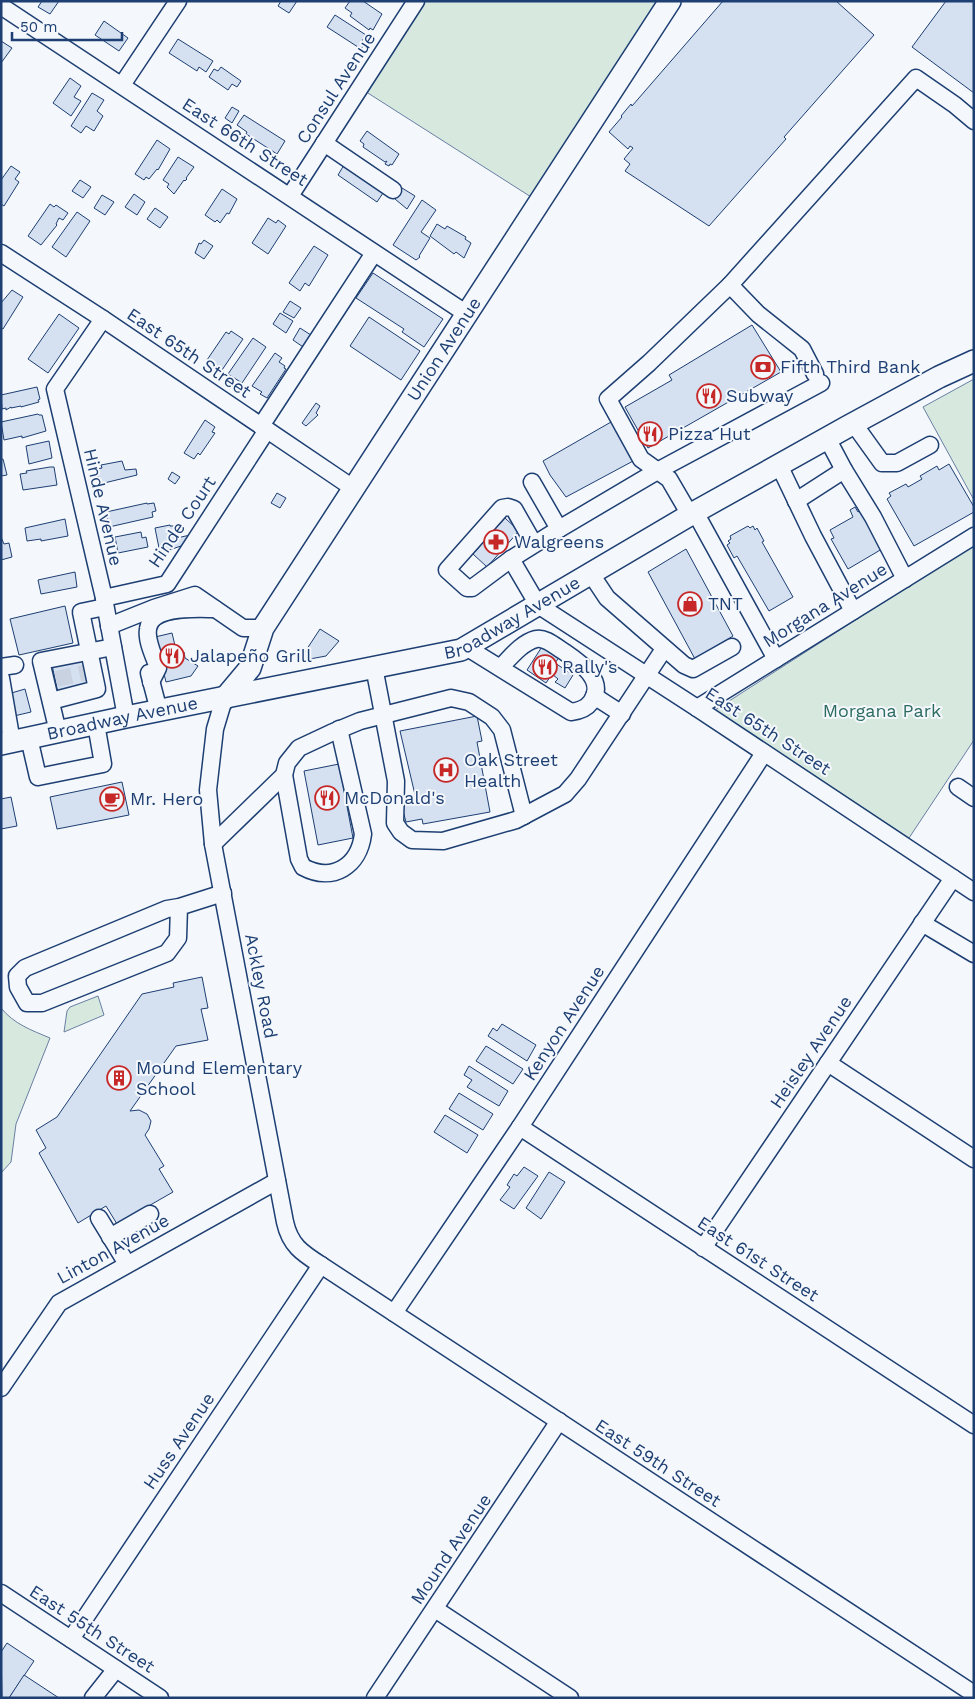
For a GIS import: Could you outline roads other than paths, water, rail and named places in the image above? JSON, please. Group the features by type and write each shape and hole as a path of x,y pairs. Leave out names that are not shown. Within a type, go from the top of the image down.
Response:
{"main road":[{"name":"Union Avenue","path":"224,699 250,668 263,628 670,1"},
{"name":"Broadway Avenue","path":"14,742 126,717 224,699 461,650 692,514 939,377 974,361"}],"street":[{"path":"122,85 178,1"},
{"name":"Consul Avenue","path":"290,196 416,1"},
{"name":"East 66th Street","path":"1,6 467,314"},
{"path":"776,659 692,514 669,479 659,470 641,459 608,399 649,364 730,285 916,78 955,105 974,121"},
{"path":"324,143 392,190"},
{"name":"East 65th Street","path":"1,253 353,488"},
{"name":"Hinde Court","path":"88,652 81,612 104,602 167,584 374,253"},
{"path":"534,544 514,509 502,508 447,570 468,588 472,588 511,559 558,529 818,378 802,349 758,314 730,285"},
{"name":"Hinde Avenue","path":"102,319 55,389 104,602 126,717"},
{"path":"854,424 882,463 897,463 930,445"},
{"path":"827,438 873,517 905,579"},
{"path":"779,465 853,611"},
{"path":"796,501 844,470"},
{"path":"532,482 558,529"},
{"name":"Morgana Avenue","path":"697,708 974,536"},
{"path":"511,559 538,605"},
{"path":"592,574 607,598 664,649 680,662 693,669 732,647"},
{"path":"109,626 154,608 195,595 243,628 263,628"},
{"name":"East 65th Street","path":"538,605 974,892"},
{"path":"151,682 158,668 148,636 148,628 152,620 161,614 174,610 215,609"},
{"path":"134,617 159,711"},
{"path":"466,647 571,712 584,708 594,696 596,688 590,674 578,661 545,640 538,638 533,640 517,650 500,668"},
{"path":"58,732 51,701 51,680 41,661 113,647"},
{"path":"374,668 396,781 395,823 401,832 412,840 443,841 516,820 565,794 578,779 664,649"},
{"path":"51,701 97,689 90,672 88,652"},
{"path":"1,678 14,742 38,777 103,764 96,724"},
{"path":"594,696 622,714"},
{"path":"339,729 363,834 359,850 351,862 330,874 320,873 303,867 299,859 284,775 287,763 299,748 339,729 360,721 451,698 469,702 492,717 502,730 524,816"},
{"name":"Ackley Road","path":"224,699 215,729 208,790 213,844 288,1233 301,1252 321,1265"},
{"name":"Kenyon Avenue","path":"394,1313 520,1127 764,753"},
{"path":"213,844 284,775"},
{"path":"958,787 974,798"},
{"name":"Heisley Avenue","path":"703,1248 953,878"},
{"path":"179,907 178,938 167,954 42,1003 27,1003 18,987 17,976 25,968 167,908 179,907 223,893"},
{"path":"922,923 974,954"},
{"path":"828,1063 974,1159"},
{"name":"East 61st Street","path":"520,1127 974,1425"},
{"name":"Linton Avenue","path":"1,1388 58,1303 277,1181"},
{"path":"110,1236 150,1214"},
{"path":"99,1218 127,1264"},
{"name":"East 59th Street","path":"321,1265 974,1694"},
{"name":"Huss Avenue","path":"71,1638 321,1265"},
{"name":"Mound Avenue","path":"375,1698 559,1421"},
{"name":"East 55th Street","path":"1,1593 160,1698"},
{"path":"435,1609 570,1698"},
{"path":"93,1698 116,1669"}],"tunnel":[{"path":"56,679 88,672"}],"place":[{"name":"Fifth Third Bank","path":"763,367"},
{"name":"Subway","path":"709,396"},
{"name":"Pizza Hut","path":"650,434"},
{"name":"Walgreens","path":"496,542"},
{"name":"TNT","path":"690,604"},
{"name":"Jalapeño Grill","path":"172,656"},
{"name":"Rally's","path":"545,667"},
{"name":"Oak Street Health","path":"446,770"},
{"name":"McDonald's","path":"327,798"},
{"name":"Mr. Hero","path":"112,799"},
{"name":"Mound Elementary School","path":"119,1078"}],"park label":[{"name":"Morgana Park","path":"882,711"}]}
